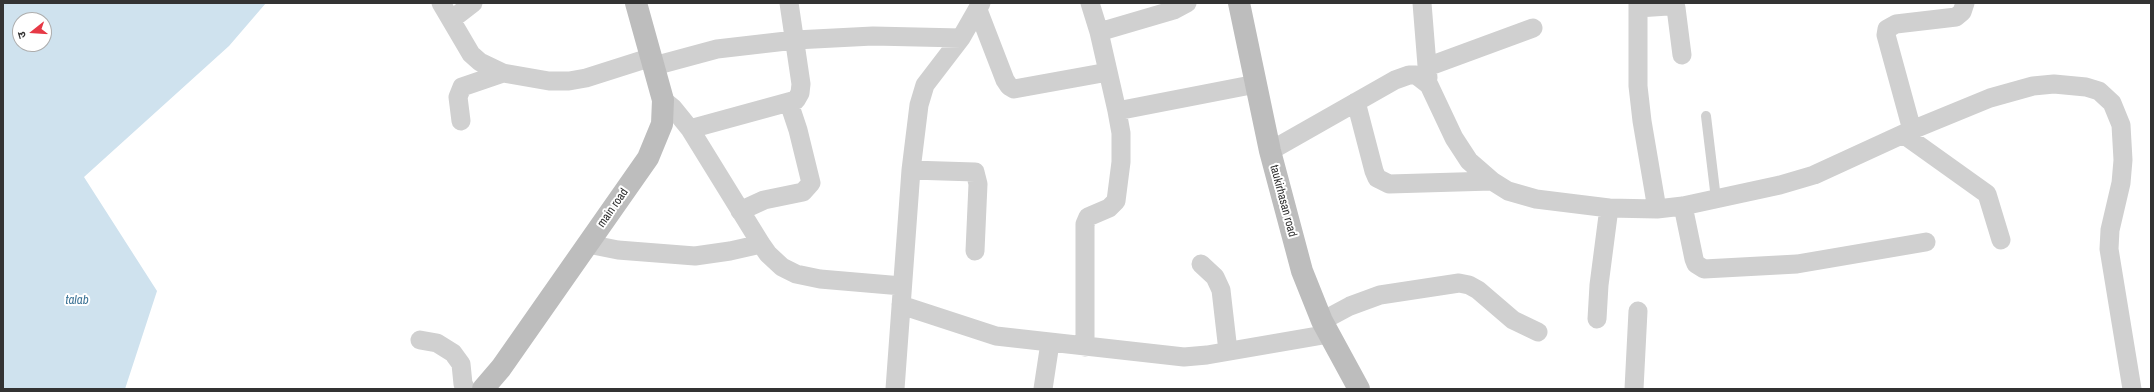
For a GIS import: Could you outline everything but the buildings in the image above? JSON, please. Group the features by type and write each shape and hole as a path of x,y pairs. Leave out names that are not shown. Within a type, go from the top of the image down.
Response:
{"main road":[{"name":"main road","path":"483,389 501,368 648,158 662,124 663,100 636,3"},
{"name":"taukirhasan road","path":"1239,3 1270,151 1302,271 1325,327 1359,389"}],"street":[{"path":"442,3 471,54 480,62 503,73 549,81 568,81 586,78 717,49 795,40 873,36 961,38"},
{"path":"451,20 473,3"},
{"path":"690,129 796,100 800,93 801,84 789,3"},
{"path":"1085,347 1084,224 1088,217 1109,208 1116,201 1121,162 1121,133 1117,111 1100,32 1090,3"},
{"path":"1100,32 1174,10 1187,3"},
{"path":"1422,3 1428,76 1454,138 1469,161 1492,181 1508,190 1536,199 1609,208 1657,209 1684,206 1780,185 1814,175 1908,132 1990,98 2033,86 2054,84 2086,87 2099,91 2112,103 2121,125 2123,160 2121,182 2110,230 2109,249 2132,389"},
{"path":"1965,3 1962,12 1956,17 1896,24 1886,29 1886,35 1908,132 1987,194 2001,240"},
{"path":"1657,209 1642,121 1638,86 1638,5 1668,6 1676,8 1682,54"},
{"path":"980,7 1005,80 1009,86 1014,89 1108,72"},
{"path":"895,389 911,170 919,105 925,85 961,38 980,7"},
{"path":"1270,151 1395,80 1409,74 1428,76 1534,28"},
{"path":"461,121 458,97 462,87 503,73"},
{"path":"1117,111 1256,84"},
{"path":"663,100 673,108 690,129 761,244 768,254 782,267 796,274 901,296 996,336 1184,357 1228,351 1325,327 1350,306 1380,295 1459,283 1469,285 1478,290 1513,320 1538,332"},
{"path":"1356,102 1377,178 1389,184 1492,181"},
{"path":"740,211 764,200 803,192 811,183 798,130 789,103"},
{"path":"911,170 975,172 978,184 975,250"},
{"path":"1684,206 1694,259 1696,264 1704,269 1797,264 1926,242"},
{"path":"1597,319 1599,284 1609,208"},
{"path":"588,244 618,250 695,256 730,251 761,244"},
{"path":"1201,264 1215,277 1221,290 1228,351"},
{"path":"1634,389 1638,311"},
{"path":"420,340 437,344 453,353 461,364 463,384 466,389"},
{"path":"1043,389 1050,343"}],"lane":[{"path":"1706,116 1716,199"}],"water":[{"name":"talab","path":"3,3 266,3 229,46 84,177 157,291 125,389 3,389"}]}
